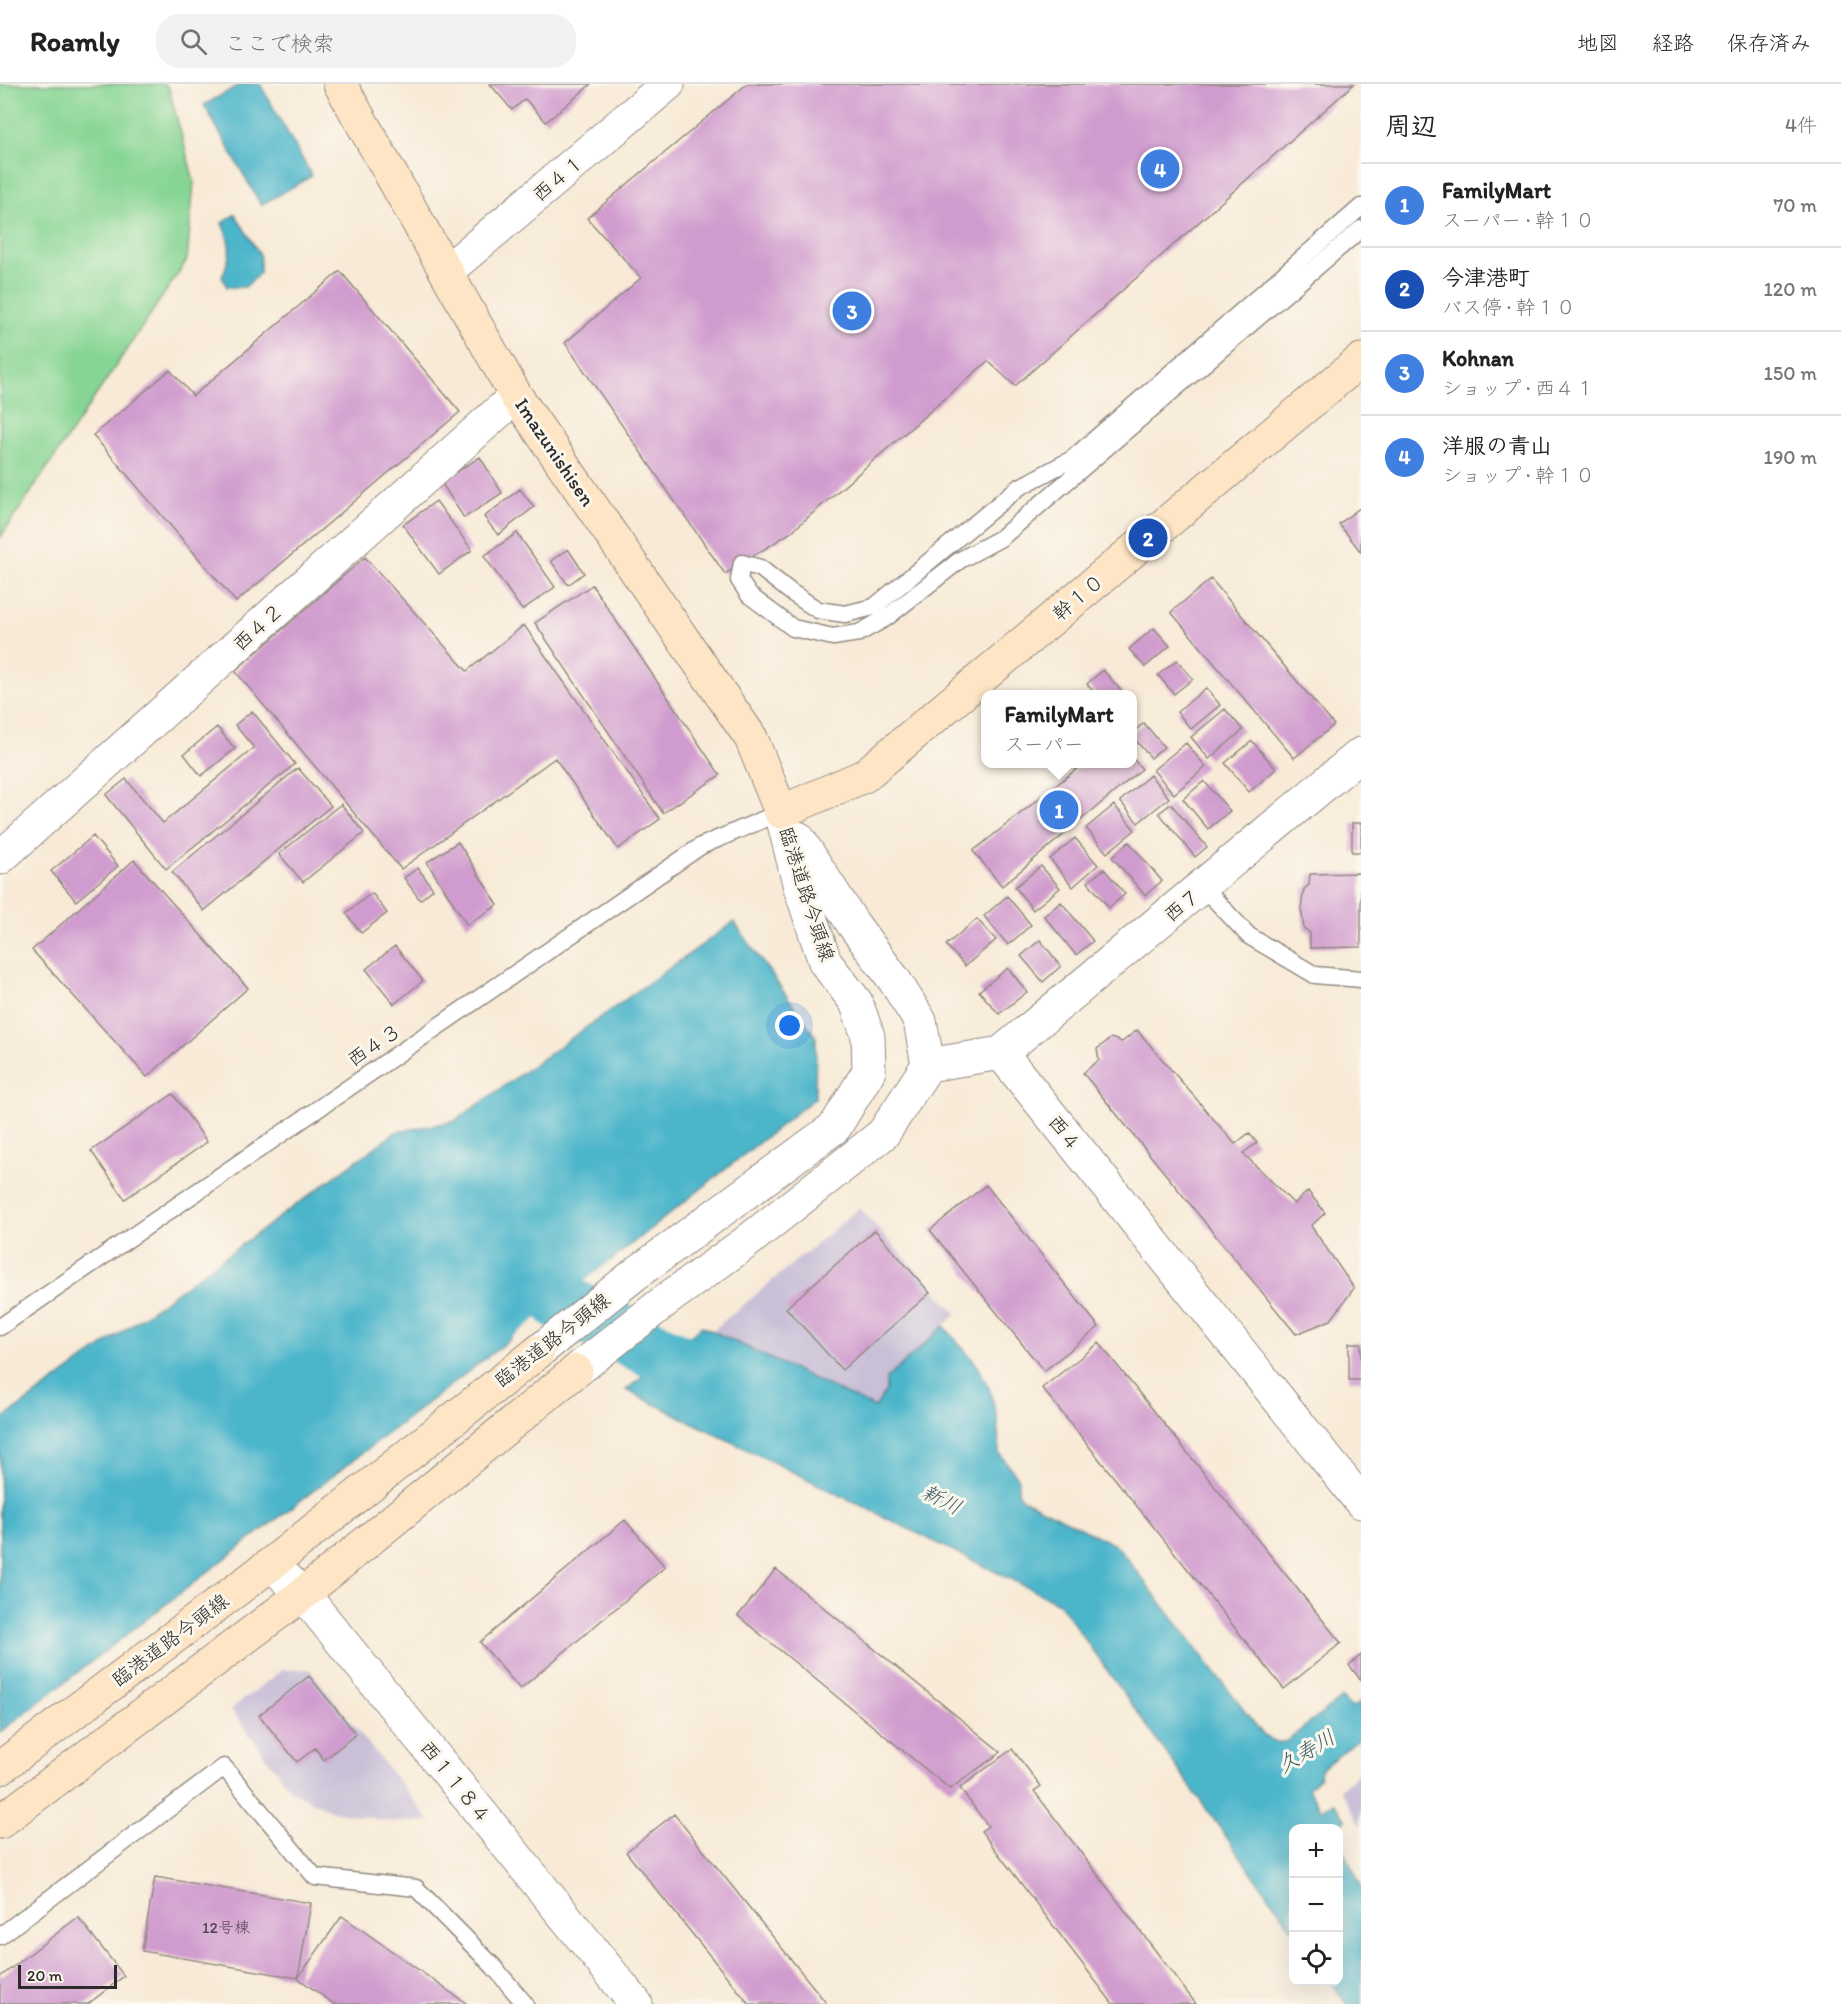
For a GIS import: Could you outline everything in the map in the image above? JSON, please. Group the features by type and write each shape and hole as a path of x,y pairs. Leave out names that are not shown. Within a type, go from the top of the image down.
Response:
{"street":[{"name":"Imazunishisen","path":"340,84 516,396 751,738 781,812"},
{"name":"西４１","path":"447,271 668,84"},
{"name":"幹１０","path":"781,812 864,776 1356,373"},
{"name":"西４２","path":"0,858 516,396"},
{"name":"西７","path":"1001,1053 1361,754"},
{"path":"781,812 853,924 896,981 920,1021 927,1065 1001,1053"},
{"name":"臨港道路今頭線","path":"0,1768 271,1564 634,1275 835,1127 869,1071 868,1036 856,1002 825,962 800,887 781,812"},
{"name":"西４","path":"1001,1053 1361,1502"},
{"name":"臨港道路今頭線","path":"0,1822 303,1594 576,1371 670,1297 744,1244 883,1134 927,1065"},
{"name":"西１１８４","path":"271,1564 303,1594 636,2004"}],"lane":[{"path":"1361,207 1072,459 1018,488 874,606 845,614 818,610 760,568 742,563 739,580 748,594 793,628 833,637 859,633 886,618 960,560 1001,538 1361,229"},
{"name":"西４３","path":"0,1327 701,846 781,812"},
{"path":"1203,887 1249,936 1315,975 1361,979"},
{"path":"0,1936 224,1767 315,1876 416,1888 494,1967 525,2004"}],"shaded area":[{"path":"859,1208 957,1314 887,1378 886,1390 875,1408 711,1332"},
{"path":"309,1669 430,1821 393,1822 332,1811 291,1791 231,1709 282,1670"},
{"path":"1361,1771 1361,1827 1340,1789"}],"green space":[{"path":"0,84 165,84 169,89 194,181 187,260 0,538"}],"water":[{"path":"241,84 260,84 312,176 261,205 204,105"},
{"path":"235,214 260,255 260,273 245,287 227,287 222,277 230,250 222,223"},
{"path":"734,922 816,1037 815,1098 560,1301 0,1732 0,1421 396,1132 455,1121"},
{"name":"久寿川","path":"702,1326 875,1408 886,1390 886,1379 944,1326 974,1361 989,1388 998,1420 999,1453 1019,1479 1018,1492 1021,1498 1117,1546 1264,1736 1277,1742 1285,1742 1342,1698 1352,1708 1361,1701 1361,1738 1321,1769 1320,1777 1308,1788 1321,1810 1335,1803 1346,1821 1340,1824 1289,1824 1289,1924 1059,1603 626,1390"},
{"path":"1343,1851 1361,1885 1361,2004 1347,2004 1333,1986 1343,1986"}],"pier":[{"path":"610,1261 613,1263 562,1303 514,1340 511,1338"}],"building":[{"path":"490,84 591,84 546,122 525,99 512,110"},
{"path":"747,84 1354,84 1015,386 988,361 790,533 725,574 565,343 641,278 587,218"},
{"path":"340,271 460,412 236,602 93,435 170,370 193,396"},
{"path":"480,457 502,493 464,518 441,482"},
{"path":"520,489 534,507 498,535 484,517"},
{"path":"436,501 472,550 439,574 403,525"},
{"path":"1361,507 1361,552 1339,524"},
{"path":"517,533 555,587 522,610 484,556"},
{"path":"568,549 584,573 568,585 551,561"},
{"path":"365,557 467,671 524,625 660,819 618,849 555,758 401,869 235,671"},
{"path":"1211,579 1334,725 1294,758 1171,612"},
{"path":"592,585 720,775 663,813 535,623"},
{"path":"1154,628 1170,646 1145,667 1129,649"},
{"path":"1177,660 1193,679 1174,694 1158,675"},
{"path":"1103,670 1120,690 1092,690 1087,684"},
{"path":"1206,688 1220,705 1191,729 1177,712"},
{"path":"1225,709 1243,730 1209,759 1191,737"},
{"path":"252,711 295,764 166,869 106,795 126,779 163,823 254,748 235,725"},
{"path":"1144,723 1164,747 1151,758 1137,742 1137,729"},
{"path":"217,727 235,749 201,776 184,754"},
{"path":"1252,741 1276,769 1249,792 1225,763"},
{"path":"1186,743 1206,767 1174,794 1153,770"},
{"path":"1137,764 1142,769 1002,886 973,851 1078,768 1137,768"},
{"path":"298,768 331,806 204,911 172,872"},
{"path":"1150,775 1169,798 1138,823 1120,801"},
{"path":"1204,781 1230,811 1208,829 1183,799"},
{"path":"341,804 364,833 303,882 279,854"},
{"path":"1171,804 1207,847 1195,857 1159,813"},
{"path":"1114,805 1135,830 1107,853 1086,828"},
{"path":"1352,823 1361,823 1361,852 1352,852"},
{"path":"93,836 118,866 76,901 51,871"},
{"path":"1075,838 1098,865 1073,887 1050,859"},
{"path":"458,842 498,905 467,925 427,862"},
{"path":"1129,842 1162,881 1145,895 1112,857"},
{"path":"134,860 248,988 147,1077 32,950"},
{"path":"1041,866 1060,888 1033,910 1015,887"},
{"path":"418,868 433,889 420,900 404,878"},
{"path":"1104,869 1125,894 1109,908 1088,882"},
{"path":"1361,873 1361,947 1310,948 1310,933 1304,928 1301,908 1304,889 1309,885 1310,874"},
{"path":"372,893 387,913 361,933 346,913"},
{"path":"1007,896 1031,925 1008,945 984,916"},
{"path":"1061,902 1093,941 1076,955 1044,916"},
{"path":"977,919 996,940 965,966 946,945"},
{"path":"1040,940 1061,966 1043,982 1021,956"},
{"path":"395,946 423,981 394,1004 366,969"},
{"path":"1008,968 1027,992 999,1014 979,991"},
{"path":"1137,1030 1235,1144 1249,1133 1257,1143 1243,1153 1294,1204 1308,1191 1325,1213 1311,1226 1354,1288 1331,1320 1296,1334 1083,1073 1099,1060 1097,1049 1111,1038 1122,1042"},
{"path":"173,1094 207,1142 125,1199 91,1151"},
{"path":"986,1185 1099,1327 1044,1371 930,1230"},
{"path":"875,1230 930,1293 842,1370 786,1308"},
{"path":"1099,1343 1341,1643 1284,1689 1042,1388"},
{"path":"1349,1343 1361,1343 1361,1380 1349,1380"},
{"path":"625,1520 665,1567 520,1689 480,1642"},
{"path":"776,1569 1001,1752 950,1789 738,1616"},
{"path":"1361,1655 1361,1680 1349,1665"},
{"path":"309,1676 356,1734 324,1760 315,1748 297,1762 259,1715"},
{"path":"1012,1749 1041,1786 1034,1791 1196,2004 1113,2004 981,1831 988,1826 960,1788"},
{"path":"674,1814 827,2004 749,2004 626,1852"},
{"path":"155,1877 311,1903 298,1978 142,1951"},
{"path":"342,1916 467,2004 334,2004 298,1978"},
{"path":"78,1917 124,1976 88,2004 0,2004 0,1977"}],"waterway":[{"name":"新川","path":"560,1301 737,1393"}],"place":[{"name":"洋服の青山","path":"1160,169"},
{"name":"Kohnan","path":"852,311"},
{"name":"今津港町","path":"1148,538"},
{"name":"FamilyMart","path":"1059,810"}]}
